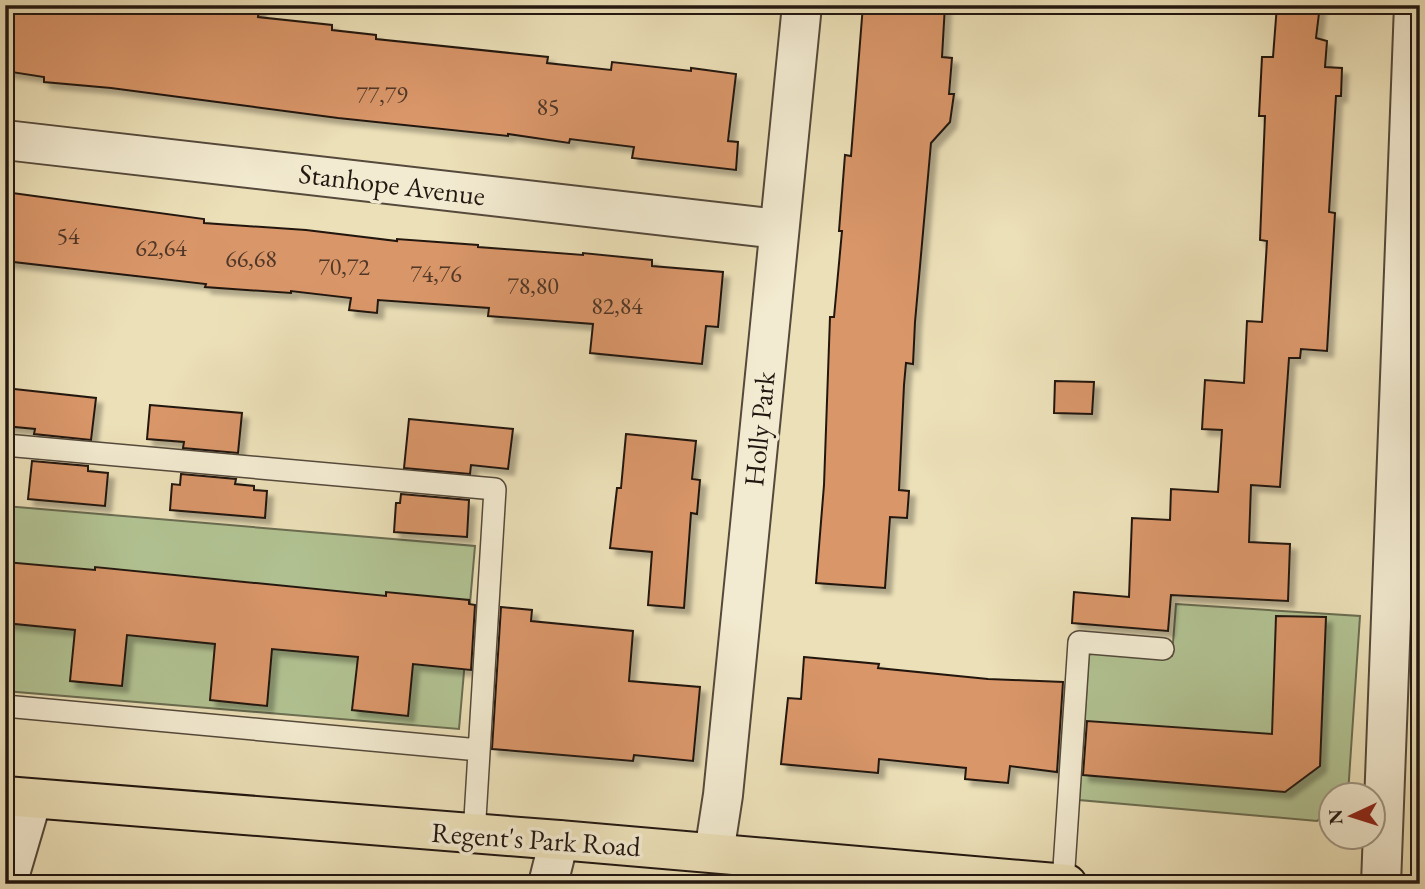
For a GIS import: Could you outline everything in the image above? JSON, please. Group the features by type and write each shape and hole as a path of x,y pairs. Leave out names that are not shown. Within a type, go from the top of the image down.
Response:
{"main road":[{"name":"Regent's Park Road","path":"19,798 715,853 776,871 1065,884"}],"street":[{"name":"Holly Park","path":"715,853 802,5"},
{"path":"1381,884 1414,5"},
{"name":"Stanhope Avenue","path":"5,140 779,229"},
{"path":"7,884 19,798"},
{"path":"548,884 559,840"}],"lane":[{"path":"5,445 495,489 474,835"},
{"path":"1065,884 1079,642 1163,649"},
{"path":"5,706 479,750"}],"green space":[{"path":"5,506 475,546 459,729 5,691"},
{"path":"1176,604 1360,616 1349,780 1316,780 1316,821 1079,800 1089,651 1172,656"}],"building":[{"path":"5,5 260,5 258,17 332,25 332,30 376,35 376,39 548,57 547,63 611,70 612,62 736,74 728,141 738,142 736,170 632,158 634,147 570,139 569,143 508,134 338,118 111,88 44,82 44,77 5,71"},
{"path":"863,5 945,5 942,57 952,58 949,94 954,94 950,122 931,143 913,364 906,363 904,385 899,490 909,491 907,518 890,517 885,588 816,583 824,485 830,317 834,317 842,231 839,231 845,155 851,156"},
{"path":"1277,5 1320,5 1316,38 1327,41 1325,67 1342,68 1341,96 1336,96 1329,212 1335,213 1327,351 1301,349 1300,358 1289,358 1280,487 1251,485 1249,542 1290,544 1288,601 1171,595 1168,631 1072,623 1074,592 1129,597 1132,518 1170,520 1171,489 1218,492 1222,430 1202,429 1205,380 1244,383 1247,321 1262,322 1267,241 1260,240 1265,116 1259,116 1262,57 1273,57"},
{"path":"5,192 204,219 204,223 306,230 397,241 583,253 652,260 652,266 723,272 718,327 706,326 702,364 590,353 593,324 488,316 489,308 378,300 377,313 349,310 351,298 291,291 205,287 206,284 5,261"},
{"path":"1055,381 1094,382 1092,414 1054,413"},
{"path":"5,388 96,398 91,440 34,434 35,429 5,426"},
{"path":"150,405 242,413 238,453 183,448 184,442 147,439"},
{"path":"409,419 513,429 508,469 471,465 470,474 404,468"},
{"path":"626,434 696,441 692,479 700,480 697,514 691,513 684,608 648,605 652,552 610,548 617,488 621,488"},
{"path":"32,461 88,466 88,471 108,473 105,506 28,499"},
{"path":"181,474 236,479 235,484 254,486 254,490 267,491 265,518 170,510 172,484 180,485"},
{"path":"401,494 469,500 467,537 394,532 396,503 400,503"},
{"path":"5,562 95,570 95,567 386,596 386,592 469,600 469,604 475,605 471,670 413,664 408,716 352,710 358,657 272,649 267,706 210,700 215,644 127,635 122,686 70,681 75,630 5,623"},
{"path":"501,607 532,610 531,621 633,631 629,681 700,687 693,761 634,755 633,761 492,749"},
{"path":"1276,616 1326,617 1320,766 1285,792 1083,775 1087,721 1272,734"},
{"path":"804,657 879,664 878,668 988,679 1063,682 1057,772 1010,766 1008,783 965,779 966,768 879,759 878,773 781,764 788,698 801,699"}]}
